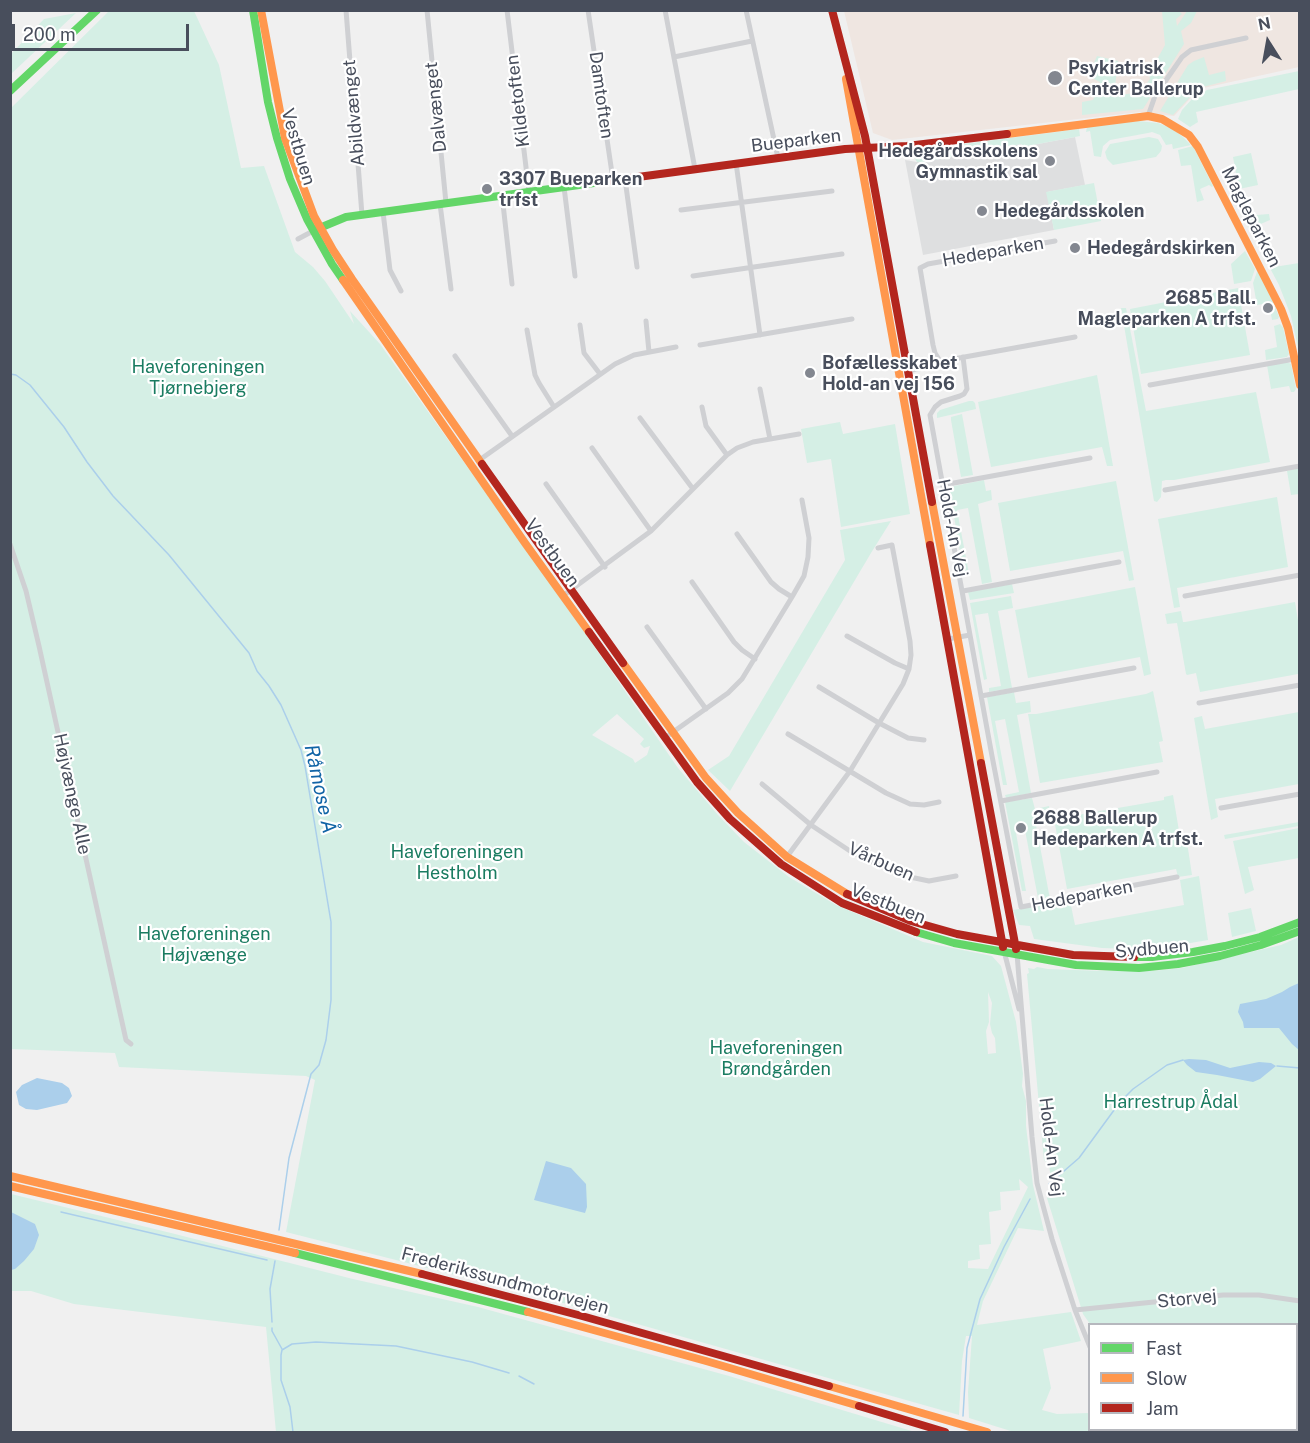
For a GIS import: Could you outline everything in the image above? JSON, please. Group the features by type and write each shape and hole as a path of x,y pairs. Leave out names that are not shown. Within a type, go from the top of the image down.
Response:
{"main road":[{"path":"10,91 97,10"},
{"name":"Vestbuen","path":"253,10 268,102 277,138 290,179 332,264 564,595 670,735 732,806 787,857 848,894 911,921 957,934 1016,945"},
{"name":"Vestbuen","path":"261,10 285,138 316,229 571,590 670,735 697,783 730,819 781,864 842,903 907,930 954,943 1004,951"},
{"name":"Hold-An Vej","path":"832,10 864,149 908,367 1017,954"},
{"name":"Magleparken","path":"864,149 907,146 1134,117 1148,116 1172,124 1189,135 1198,147 1281,309 1297,359 1299,385"},
{"name":"Bueparken","path":"316,229 346,217 362,214 736,163 864,149"},
{"name":"Hold-An Vej","path":"864,149 899,369 1004,951"},
{"name":"Sydbuen","path":"1016,945 1073,955 1152,957 1225,946 1260,937 1299,922"},
{"name":"Sydbuen","path":"1004,951 1076,965 1139,968 1220,956 1261,945 1299,931"},
{"name":"Frederikssundmotorvejen","path":"10,1176 427,1275 651,1335 987,1432"},
{"name":"Frederikssundmotorvejen","path":"10,1186 309,1256 517,1309 706,1361 945,1432"}],"street":[{"name":"Abildvænget","path":"346,10 362,214"},
{"name":"Dalvænget","path":"427,10 443,204"},
{"name":"Kildetoften","path":"507,10 530,192"},
{"name":"Damtoften","path":"588,10 613,180"},
{"path":"665,10 695,169"},
{"path":"746,10 778,158"},
{"path":"1148,116 1155,96 1182,57 1191,50 1246,38"},
{"path":"674,57 752,41"},
{"name":"Bueparken","path":"736,163 760,335"},
{"path":"625,179 637,267"},
{"path":"564,187 575,276"},
{"path":"681,210 832,190"},
{"path":"502,195 512,284"},
{"path":"443,204 451,289"},
{"path":"383,212 390,270 401,291"},
{"path":"298,239 316,229"},
{"name":"Hedeparken","path":"940,361 935,352 920,268 928,264 1055,241"},
{"path":"693,276 842,254"},
{"path":"700,345 852,318"},
{"path":"646,321 649,352"},
{"path":"580,325 584,353 600,374"},
{"path":"527,330 535,375 554,407"},
{"path":"899,369 933,366 940,361 1074,337"},
{"path":"472,465 624,358 676,347"},
{"path":"455,356 512,436"},
{"name":"Hedeparken","path":"963,357 967,389 964,394 941,402 934,407 930,415 1021,907 1177,877"},
{"path":"1150,385 1297,359"},
{"path":"760,389 770,439"},
{"path":"702,407 706,426 727,454"},
{"path":"639,418 693,489"},
{"path":"564,595 651,531 727,454 745,444 799,434"},
{"path":"592,448 651,531"},
{"path":"943,485 1090,458"},
{"path":"1165,490 1299,466"},
{"path":"546,484 604,567"},
{"path":"670,735 728,693 742,679 804,576 809,537 802,500"},
{"path":"738,534 771,582 792,597"},
{"name":"Højvænge Alle","path":"10,544 26,591 126,1040 131,1044"},
{"path":"781,864 850,771 903,684 909,669 910,641 892,545 878,548"},
{"path":"963,591 1119,562"},
{"path":"1185,596 1299,575"},
{"path":"692,582 734,642 755,659"},
{"path":"647,627 706,710"},
{"path":"948,639 970,635"},
{"path":"847,636 909,669"},
{"path":"981,696 1134,668"},
{"path":"1199,703 1299,685"},
{"path":"819,687 908,738 924,740"},
{"path":"788,734 886,793 910,804 924,805 939,802"},
{"path":"1001,801 1157,772"},
{"name":"Vårbuen","path":"762,784 811,825 853,853 896,873 928,881 956,876"},
{"path":"1221,808 1299,794"},
{"name":"Hold-An Vej","path":"1004,951 1022,1019"},
{"name":"Hold-An Vej","path":"1017,954 1037,1184 1052,1239 1088,1344"},
{"name":"Storvej","path":"1075,1310 1223,1295 1259,1295 1299,1301"}],"shaded area":[{"name":"Psykiatrisk Center Ballerup","path":"844,11 1299,11 1299,67 1199,89 1174,116 1140,112 892,140 873,133"},
{"name":"Hedegårdsskolen","path":"1075,137 1085,185 1047,192 1054,230 923,255 905,160 922,162"}],"green space":[{"path":"109,11 194,11 219,65 241,168 264,166 295,252 325,281 354,324 350,311 380,344 678,768 744,842 789,877 836,905 923,942 992,956 1001,966 1016,1022 1033,1185 1044,1231 1018,1228 983,1301 977,1325 1071,1312 1081,1341 1043,1349 1051,1388 1042,1410 1057,1414 1088,1413 1088,1431 1124,1432 1014,1432 969,1418 968,1392 972,1336 966,1336 959,1415 549,1299 286,1232 315,1080 306,1076 119,1067 115,1053 11,1049 11,108","holes":["617,714 644,739 640,744 644,748 650,746 647,755 635,763 633,759 592,735","988,992 992,1003 990,1024 995,1038 996,1053 988,1054 986,1031 989,1022","1019,1179 1028,1187 988,1269 968,1268 968,1261 980,1259 979,1245 991,1244 989,1212 1001,1210 1000,1192 1020,1190"]},
{"path":"1162,11 1179,11 1182,14 1176,19 1177,26 1187,11 1197,11 1191,23 1181,31 1184,44 1143,109 1082,115 1082,102 1093,100 1100,82 1088,76 1097,56 1118,61 1114,96 1140,92 1150,79 1149,74 1165,45"},
{"path":"76,13 11,74 11,54 44,19"},
{"path":"1204,57 1209,75 1225,71 1226,81 1199,88 1173,115 1160,111 1188,65"},
{"path":"1299,71 1299,89 1196,112 1198,122 1190,127 1178,119 1182,110 1192,99 1207,90"},
{"path":"1138,121 1158,123 1171,128 1191,145 1173,149 1172,144 1166,145 1160,135 1152,132 1110,140 1103,146 1101,157 1094,156 1090,131 1086,132 1087,127"},
{"path":"1079,129 1080,136 922,162 917,162 910,151"},
{"path":"1149,137 1158,139 1162,146 1156,157 1113,165 1107,159 1105,152 1110,144"},
{"path":"1193,146 1213,186 1209,185 1200,189 1204,200 1197,202 1191,165 1181,166 1178,150"},
{"path":"1251,153 1258,185 1239,189 1233,157"},
{"path":"1094,183 1101,221 1054,230 1046,192"},
{"path":"1269,214 1270,220 1249,229 1243,216"},
{"path":"1270,240 1268,255 1274,267 1299,263 1299,352 1291,316 1279,285 1257,244"},
{"path":"1245,251 1255,269 1251,281 1234,284 1231,264"},
{"path":"1258,269 1273,301 1278,319 1272,320 1269,303 1257,305 1253,283"},
{"path":"1238,288 1250,355 1141,374 1130,309"},
{"path":"1121,308 1126,308 1146,411 1256,392 1270,462 1162,481 1161,497 1157,502 1154,501"},
{"path":"1280,324 1283,327 1289,354 1287,357 1266,360 1265,350 1277,347 1274,326"},
{"path":"1287,362 1291,364 1296,389 1291,392 1289,386 1271,389 1267,365"},
{"path":"1097,375 1113,466 1107,466 1102,447 991,467 978,402"},
{"path":"969,401 975,403 976,409 937,418 940,410"},
{"path":"962,414 973,475 961,477 951,417"},
{"path":"840,422 843,434 895,424 910,514 841,527 831,459 807,463 801,429"},
{"path":"1299,468 1299,494 1291,495 1287,471"},
{"path":"984,480 986,491 991,490 992,500 978,504 992,582 982,584 968,508 957,510 969,574 964,575 949,487"},
{"path":"1116,481 1134,580 1129,581 1123,551 1010,571 998,503"},
{"path":"1277,497 1288,567 1177,588 1180,607 1174,608 1158,519"},
{"path":"891,521 730,791 708,770 729,756 845,560 840,530"},
{"path":"1012,584 1014,593 970,600 968,592"},
{"path":"1135,587 1151,674 1144,676 1140,657 1028,678 1015,610"},
{"path":"1011,596 1013,608 998,611 1012,688 989,692 989,688 1001,686 988,613 975,615 987,679 984,680 970,603"},
{"path":"1295,602 1299,627 1299,678 1298,674 1200,692 1196,673 1186,674 1177,623 1167,624 1165,614 1181,611 1183,622 1185,622"},
{"path":"1153,691 1163,741 1159,742 1163,762 1040,783 1028,714"},
{"path":"1014,692 1016,703 1030,701 1031,712 1017,715 1031,793 1006,798 1005,795 1019,792 1005,719 995,721 1007,785 1003,785 987,697"},
{"path":"1299,712 1299,784 1215,799 1218,817 1211,820 1194,718 1202,716 1205,729"},
{"path":"1173,795 1181,843 1187,842 1192,875 1178,877 1176,869 1067,889 1054,819 1164,800 1164,797"},
{"path":"1032,798 1035,809 1049,806 1051,817 1035,820 1050,899 1040,901 1024,825 1015,827 1026,891 1022,891 1005,802"},
{"path":"1299,822 1299,826 1225,839 1224,835"},
{"path":"1299,828 1299,858 1248,867 1254,890 1245,894 1233,841"},
{"path":"1199,876 1208,940 1130,949 1102,948 1034,939 1030,926 1019,925 1013,910 1070,901 1075,925 1184,905 1180,880"},
{"path":"1251,908 1256,931 1232,937 1228,913"},
{"name":"Harrestrup Ådal","path":"1299,937 1299,1432 1152,1432 1298,1431 1298,1323 1089,1323 1083,1314 1047,1198 1053,1193 1049,1165 1044,1160 1028,968 1152,971 1182,968 1281,945"},
{"path":"11,1194 353,1279 478,1307 729,1376 915,1432 276,1432 266,1327 74,1304 31,1291 11,1291"}],"water":[{"path":"1299,983 1299,1050 1279,1028 1244,1028 1238,1012 1240,1004 1266,999"},
{"path":"1183,1060 1206,1060 1230,1068 1259,1062 1276,1066 1253,1082 1196,1072"},
{"path":"37,1078 62,1083 69,1088 72,1096 67,1103 37,1110 26,1109 19,1105 16,1092 22,1085"},
{"path":"546,1161 571,1168 586,1184 585,1213 534,1200"},
{"path":"11,1212 35,1224 39,1235 34,1249 24,1261 11,1270"},
{"path":"1298,1335 1299,1432 1266,1432 1298,1431"}],"waterway":[{"name":"Råmose Å","path":"10,374 16,375 30,385 64,427 113,496 169,555 249,653 257,671 281,705 301,750 331,922 331,1000 326,1040 319,1065 311,1074 289,1158 279,1230"},
{"path":"1049,1184 1079,1158 1120,1102 1133,1089 1167,1065 1183,1060"},
{"path":"1277,1066 1300,1068"},
{"path":"963,1416 967,1348 980,1299 1030,1199"},
{"path":"61,1212 267,1260"},
{"name":"Råmose Å","path":"272,1322 270,1289 275,1261"},
{"name":"Råmose Å","path":"272,1328 282,1349"},
{"path":"282,1350 292,1344 316,1342 396,1346 472,1362 509,1373"},
{"path":"282,1350 281,1380 290,1407 293,1432"},
{"path":"519,1376 534,1384"}],"traffic: fast":[{"path":"10,91 97,10"},
{"path":"253,10 268,102 290,179 307,219 343,280"},
{"path":"317,229 346,217 601,182"},
{"path":"1134,957 1152,957 1225,946 1260,937 1300,922"},
{"path":"916,932 954,943 1076,965 1139,968 1220,956 1300,931"},
{"path":"295,1253 528,1312"}],"traffic: slow":[{"path":"261,10 285,138 314,216 352,279 482,464"},
{"path":"846,79 930,545"},
{"path":"1007,134 1148,116 1162,119 1189,135 1198,147 1281,309 1288,328 1300,385"},
{"path":"343,280 589,632"},
{"path":"932,502 981,763"},
{"path":"623,663 706,778 738,813 787,857 847,894"},
{"path":"10,1176 422,1274"},
{"path":"10,1186 295,1253"},
{"path":"528,1312 859,1406"},
{"path":"829,1386 987,1432"}],"traffic: jam":[{"path":"832,10 865,136 932,502"},
{"path":"601,182 845,149 907,146 1007,134"},
{"path":"482,464 623,663"},
{"path":"930,545 1003,947"},
{"path":"589,632 697,782 730,819 781,864 842,903 916,932"},
{"path":"981,763 1016,949"},
{"path":"847,894 911,921 957,934 1073,955 1134,957"},
{"path":"422,1274 582,1316 829,1386"},
{"path":"859,1406 945,1432"}],"place":[{"name":"Psykiatrisk Center Ballerup","path":"1055,78"},
{"name":"Hedegårdsskolens Gymnastik sal","path":"1050,161"},
{"name":"3307 Bueparken trfst","path":"487,189"},
{"name":"Hedegårdsskolen","path":"982,211"},
{"name":"Hedegårdskirken","path":"1075,248"},
{"name":"2685 Ball. Magleparken A trfst.","path":"1268,308"},
{"name":"Bofællesskabet Hold-an vej 156","path":"810,373"},
{"name":"2688 Ballerup Hedeparken A trfst.","path":"1021,828"}],"park label":[{"name":"Haveforeningen Tjørnebjerg","path":"198,377"},
{"name":"Haveforeningen Hestholm","path":"457,862"},
{"name":"Haveforeningen Højvænge","path":"204,944"},
{"name":"Haveforeningen Brøndgården","path":"776,1058"}]}
